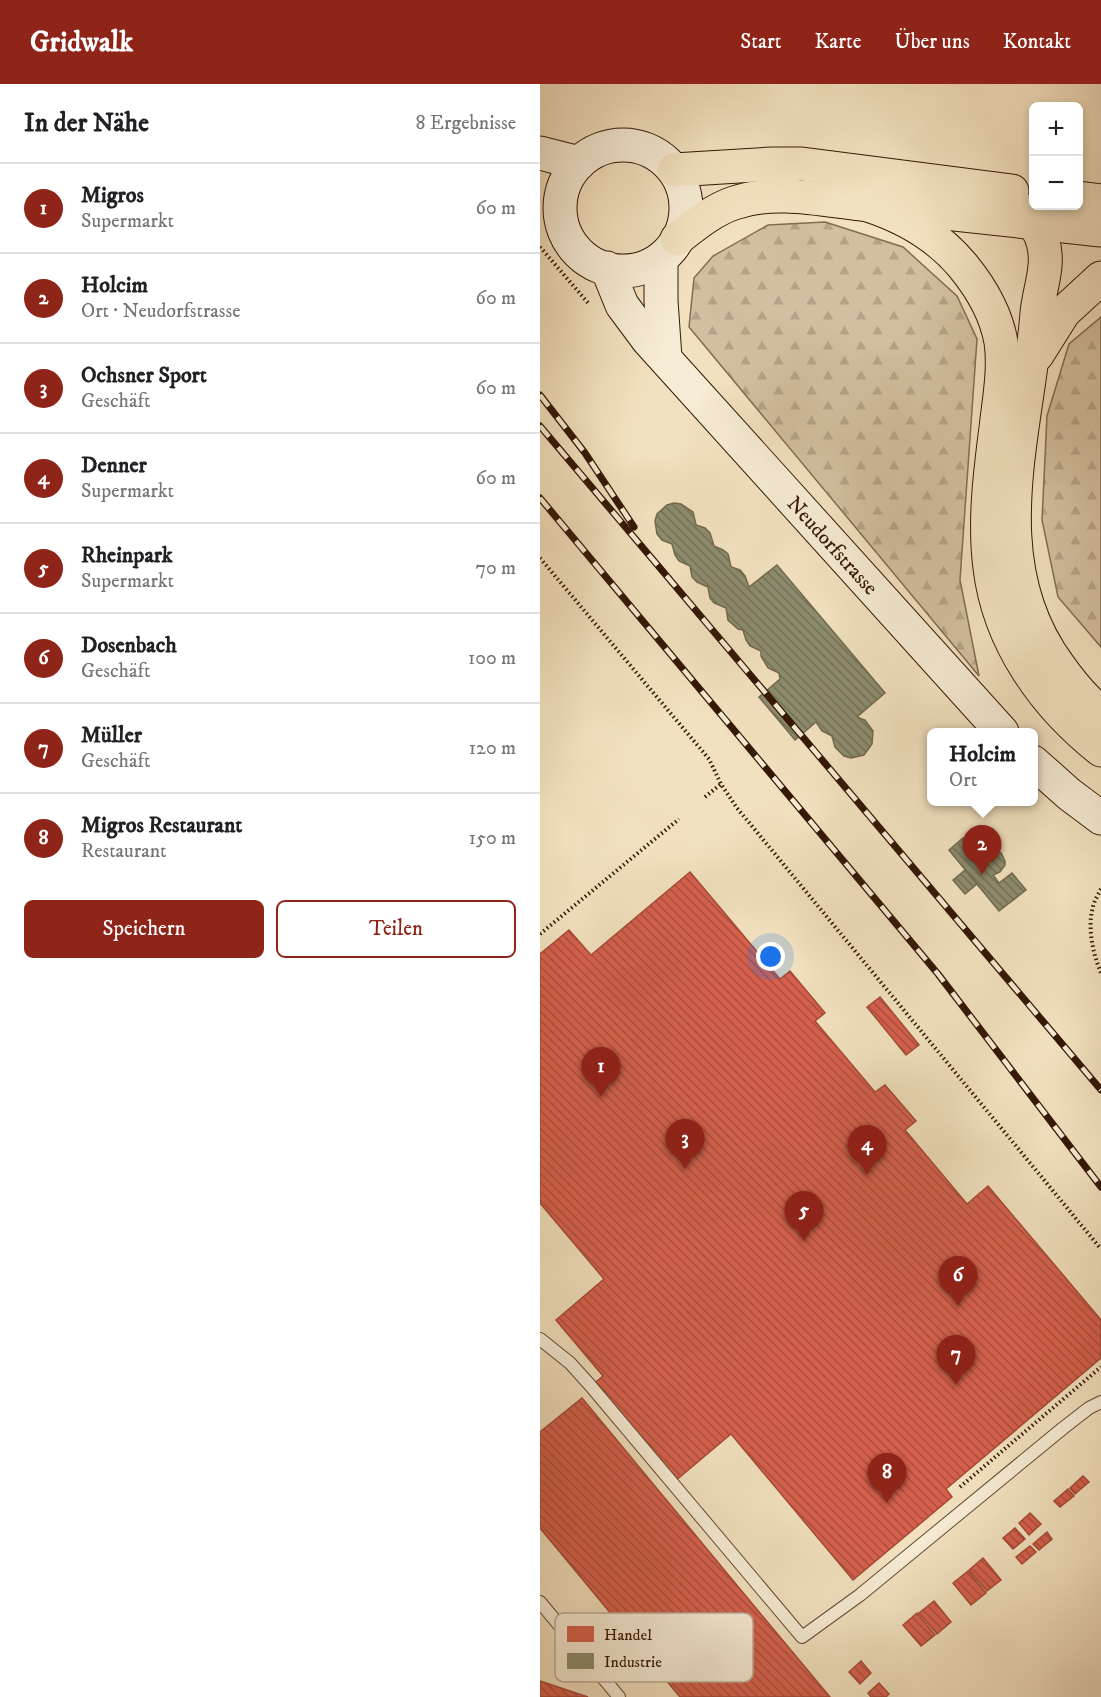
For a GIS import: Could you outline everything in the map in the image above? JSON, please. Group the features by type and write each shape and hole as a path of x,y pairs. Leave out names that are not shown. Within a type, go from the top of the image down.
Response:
{"highway":[{"path":"674,170 802,164 990,189 1016,205 1029,207"},
{"path":"669,249 714,212 755,198 792,196 940,211 1029,207"},
{"path":"1083,199 1101,201"},
{"path":"868,205 915,225 948,251 980,288 993,314 1000,340 1002,366 988,516 989,554 995,593 1012,645 1033,679 1066,719 1101,750"},
{"path":"1034,210 1046,259 1038,302 1034,361 1025,405 1016,479 1015,537 1019,578 1031,617 1049,652 1084,698 1101,712"},
{"path":"1042,210 1101,230"},
{"path":"1034,361 1064,312 1101,278"}],"main road":[{"path":"665,358 661,301 669,249 682,226 685,203 683,191 674,170 651,151 630,144 607,146 587,155 579,162 550,202 571,242 582,254 607,268 620,271 644,269 669,249"},
{"path":"540,153 579,162"},
{"name":"Neudorfstrasse","path":"607,268 622,305 648,340 998,728"},
{"path":"1038,766 1101,818"}],"lane":[{"path":"540,1340 570,1363 589,1384 802,1637 860,1595 1062,1429 1089,1408 1101,1402"},
{"path":"540,1602 555,1620"},
{"path":"607,1682 619,1697"}],"path":[{"path":"540,558 708,759 737,808 1101,1249"},
{"path":"705,797 721,784"},
{"path":"540,934 679,819"},
{"path":"1101,889 1092,907 1091,925 1094,958 1101,973"}],"green space":[{"path":"825,222 903,247 957,296 977,339 960,580 979,676 689,327 694,278 713,256 768,225"},
{"path":"1101,317 1101,647 1058,597 1042,520 1047,416 1069,344"}],"building: Handel":[{"path":"690,872 780,979 790,971 825,1013 815,1021 875,1092 885,1085 916,1121 905,1130 967,1204 988,1186 1101,1320 1101,1358 946,1489 952,1497 853,1580 731,1434 674,1482 592,1385 603,1376 556,1320 604,1279 540,1203 540,954 569,930 591,955"},
{"path":"880,997 919,1045 906,1055 867,1007"},
{"path":"582,1398 830,1697 680,1697 668,1682 753,1682 753,1613 610,1613 540,1528 540,1432"},
{"path":"1083,1476 1089,1482 1075,1494 1070,1488"},
{"path":"1068,1489 1074,1496 1060,1507 1054,1501"},
{"path":"1030,1513 1041,1524 1029,1535 1019,1523"},
{"path":"1015,1528 1025,1539 1013,1549 1003,1538"},
{"path":"1047,1532 1052,1539 1039,1550 1033,1544"},
{"path":"1030,1546 1036,1552 1022,1564 1016,1557"},
{"path":"983,1558 1001,1580 987,1591 969,1570"},
{"path":"968,1571 986,1593 971,1605 953,1583"},
{"path":"934,1601 951,1622 937,1634 919,1613"},
{"path":"917,1613 935,1635 921,1646 903,1625"},
{"path":"861,1661 871,1673 860,1684 849,1672"},
{"path":"540,1681 588,1697 540,1697"},
{"path":"879,1683 889,1694 886,1697 871,1697 868,1693"}],"building: Industrie":[{"path":"681,504 693,512 696,525 705,528 710,533 714,546 728,554 731,567 740,570 749,587 777,565 885,693 857,717 865,720 873,731 872,744 864,755 851,758 844,756 835,747 832,736 822,731 816,722 795,740 759,697 780,679 779,673 768,668 761,656 761,651 750,646 743,630 738,629 728,620 726,608 714,603 710,598 708,587 692,577 690,566 679,561 672,544 662,540 657,534 655,521 657,514 667,505"},
{"path":"963,838 978,857 982,851 990,848 1001,853 1005,865 1000,872 993,875 999,883 1012,873 1026,890 999,911 949,850"},
{"path":"965,870 977,884 965,894 953,880"}],"railway":[{"path":"540,395 585,453 634,527"},
{"path":"540,426 1101,1090"},
{"path":"540,498 938,974 1101,1187"}],"place":[{"name":"Holcim","path":"982,875"},
{"name":"Migros","path":"601,1097"},
{"name":"Ochsner Sport","path":"685,1169"},
{"name":"Denner","path":"867,1175"},
{"name":"Rheinpark","path":"804,1241"},
{"name":"Dosenbach","path":"958,1306"},
{"name":"Müller","path":"956,1385"},
{"name":"Migros Restaurant","path":"887,1503"}]}
